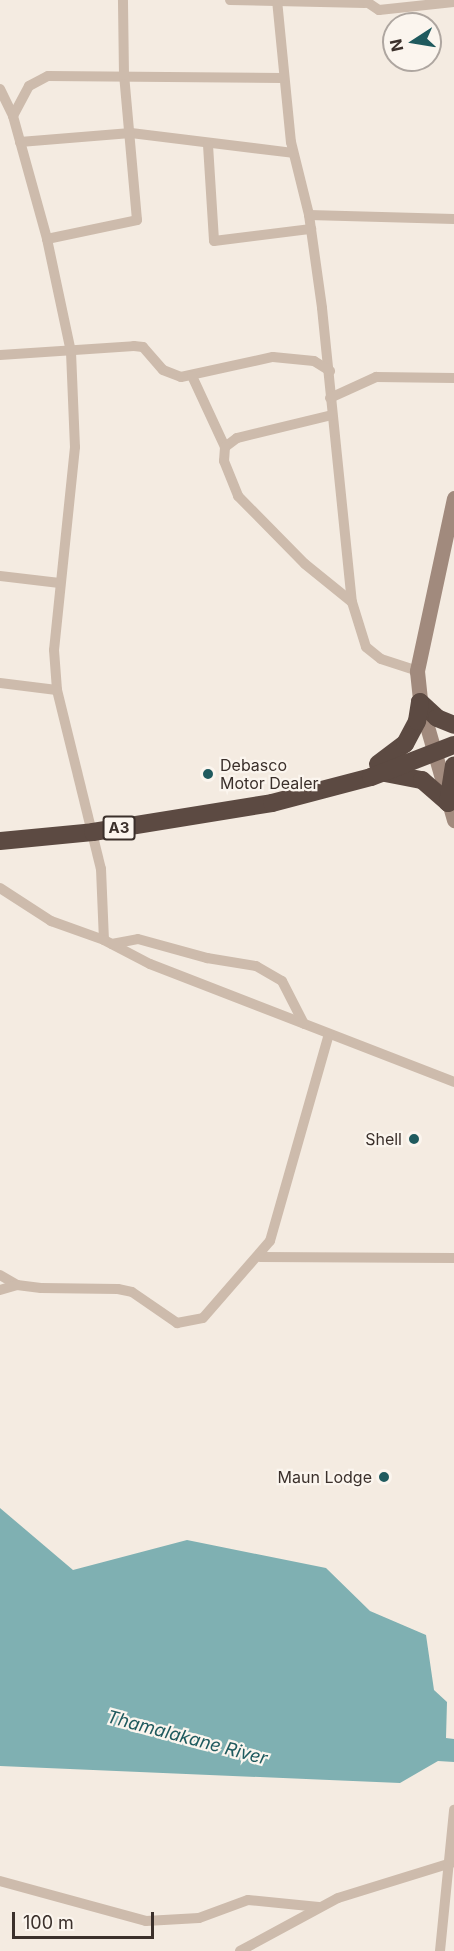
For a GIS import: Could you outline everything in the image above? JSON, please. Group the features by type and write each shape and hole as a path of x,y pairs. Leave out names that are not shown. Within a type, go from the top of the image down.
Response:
{"highway":[{"path":"420,702 436,718 454,725"},
{"path":"379,769 405,744 417,721 420,702"},
{"name":"A3","path":"0,841 93,832 272,803 379,769 433,748 454,734"},
{"name":"A3","path":"433,748 454,745"},
{"path":"451,812 454,765"},
{"path":"379,769 422,780 451,812"}],"street":[{"path":"48,239 137,220 124,75 123,0"},
{"path":"230,0 364,1 371,8 394,10 454,2"},
{"path":"277,1 282,78 293,153 309,215 330,371 330,398 352,602 366,646 381,659 417,671"},
{"path":"13,116 37,79 124,75 282,78"},
{"path":"0,89 13,116 48,239 71,352 75,447 54,650 57,690 93,832 104,892 108,942"},
{"path":"20,142 131,133 208,145 293,153"},
{"path":"208,145 214,241 310,229"},
{"path":"309,215 454,219"},
{"path":"0,355 143,347 163,370 181,377 273,357 314,361 330,371"},
{"path":"192,376 225,447 224,461 238,496 305,564 352,602"},
{"path":"330,398 376,377 454,378"},
{"path":"225,447 237,438 332,415"},
{"path":"451,812 420,702 417,671 454,498"},
{"path":"0,576 60,583"},
{"path":"0,683 57,690"},
{"path":"0,888 51,921 108,942 178,976 454,1082"},
{"path":"108,942 138,939 207,958 255,966 282,981 304,1024"},
{"path":"0,1290 17,1285 118,1289 132,1292 166,1318 186,1324 203,1318 260,1257 277,1224 329,1034"},
{"path":"260,1257 454,1258"},
{"path":"0,1275 17,1285"},
{"path":"440,1951 452,1863 454,1810"},
{"path":"240,1951 319,1907 452,1863"},
{"path":"0,1876 5,1882 146,1921 199,1918 248,1900 319,1907"}],"water":[{"name":"Thamalakane River","path":"0,1508 73,1570 187,1540 326,1568 370,1611 426,1635 434,1690 447,1702 446,1738 454,1739 454,1762 438,1761 400,1783 0,1766"}],"place":[{"name":"Debasco Motor Dealer","path":"208,774"},
{"name":"Shell","path":"414,1139"},
{"name":"Maun Lodge","path":"384,1477"}]}
